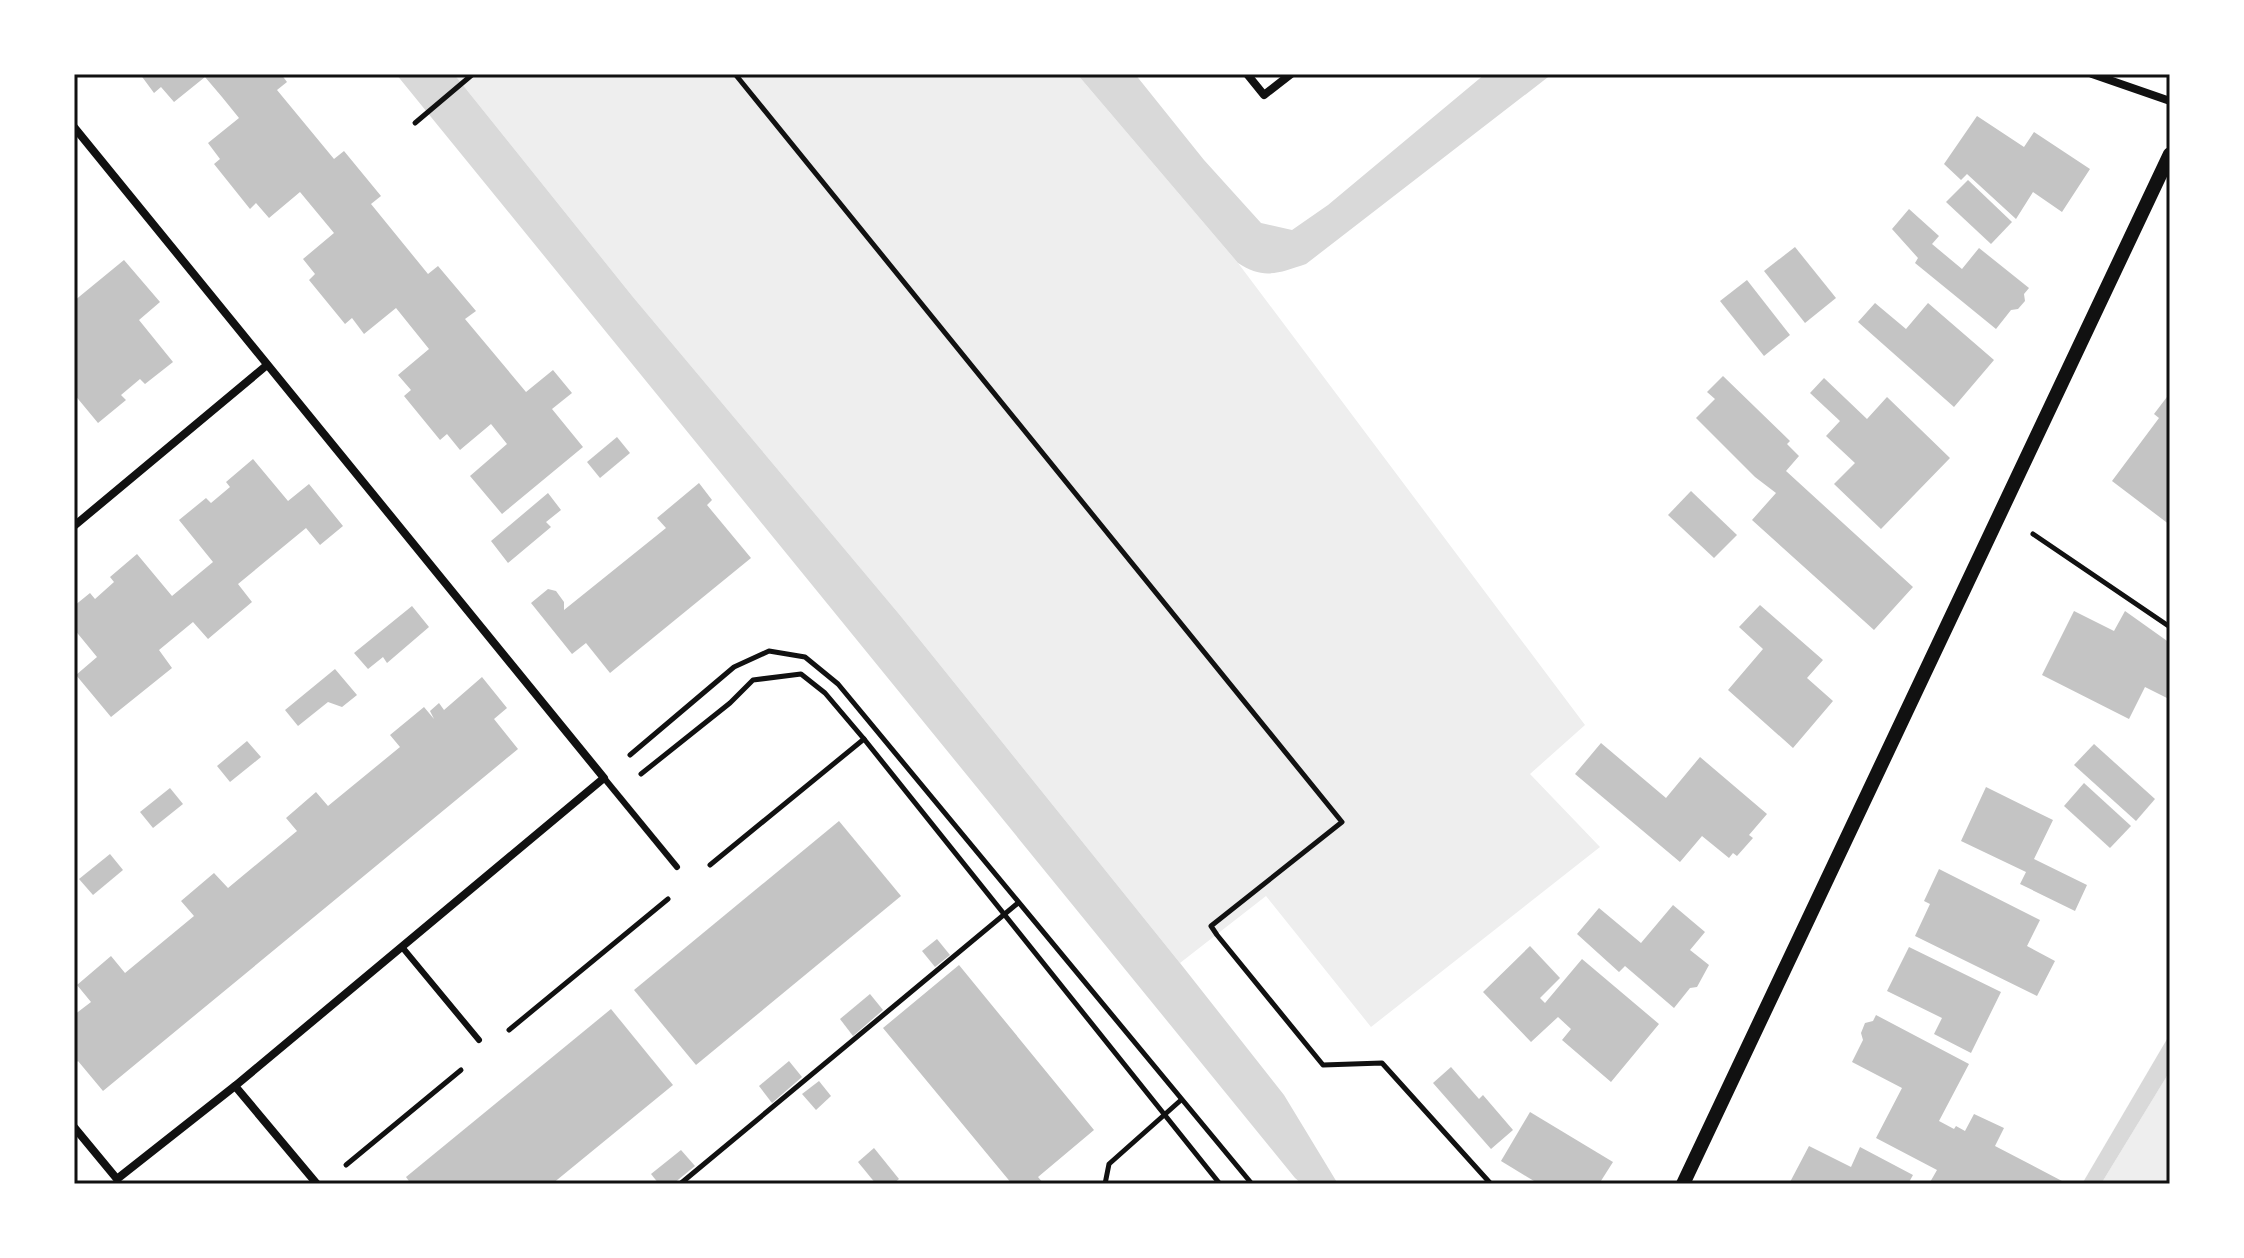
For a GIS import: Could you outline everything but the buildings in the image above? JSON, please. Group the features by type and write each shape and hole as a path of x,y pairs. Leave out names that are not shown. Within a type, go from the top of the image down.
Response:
{"street":[{"path":"1247,74 1264,95 1291,74"},
{"path":"2092,74 2170,101"},
{"path":"74,127 604,778 235,1086 117,1179 74,1127"},
{"path":"1686,1183 2170,154"},
{"path":"74,526 267,365"},
{"path":"235,1086 317,1184"}],"lane":[{"path":"604,778 677,867"},
{"path":"402,947 479,1040"}],"path":[{"path":"415,123 473,74"},
{"path":"735,74 1342,822 1211,926 1217,935 1323,1065 1382,1063 1491,1184"},
{"path":"2002,514 2170,627"},
{"path":"604,778 734,667 769,651 805,657 838,684 1252,1184"},
{"path":"617,794 730,703 753,680 801,674 825,693 864,739 1220,1184"},
{"path":"704,870 864,739"},
{"path":"507,1032 679,890"},
{"path":"680,1184 1018,903"},
{"path":"335,1174 470,1063"},
{"path":"1105,1184 1109,1164 1181,1100"}],"shaded area":[{"path":"396,74 454,74 633,297 899,614 1180,963 1284,1095 1338,1184 1302,1184 1295,1178"},
{"path":"454,74 1077,74 1238,263 1585,725 1530,774 1600,847 1371,1027 1266,896 1180,963 899,614 633,297"},
{"path":"1077,74 1135,74 1204,160 1261,223 1292,230 1328,205 1485,74 1552,74 1306,264 1263,273 1238,263"},
{"path":"2170,1034 2170,1071 2101,1184 2082,1184"},
{"path":"2170,1071 2170,1184 2101,1184"}]}
